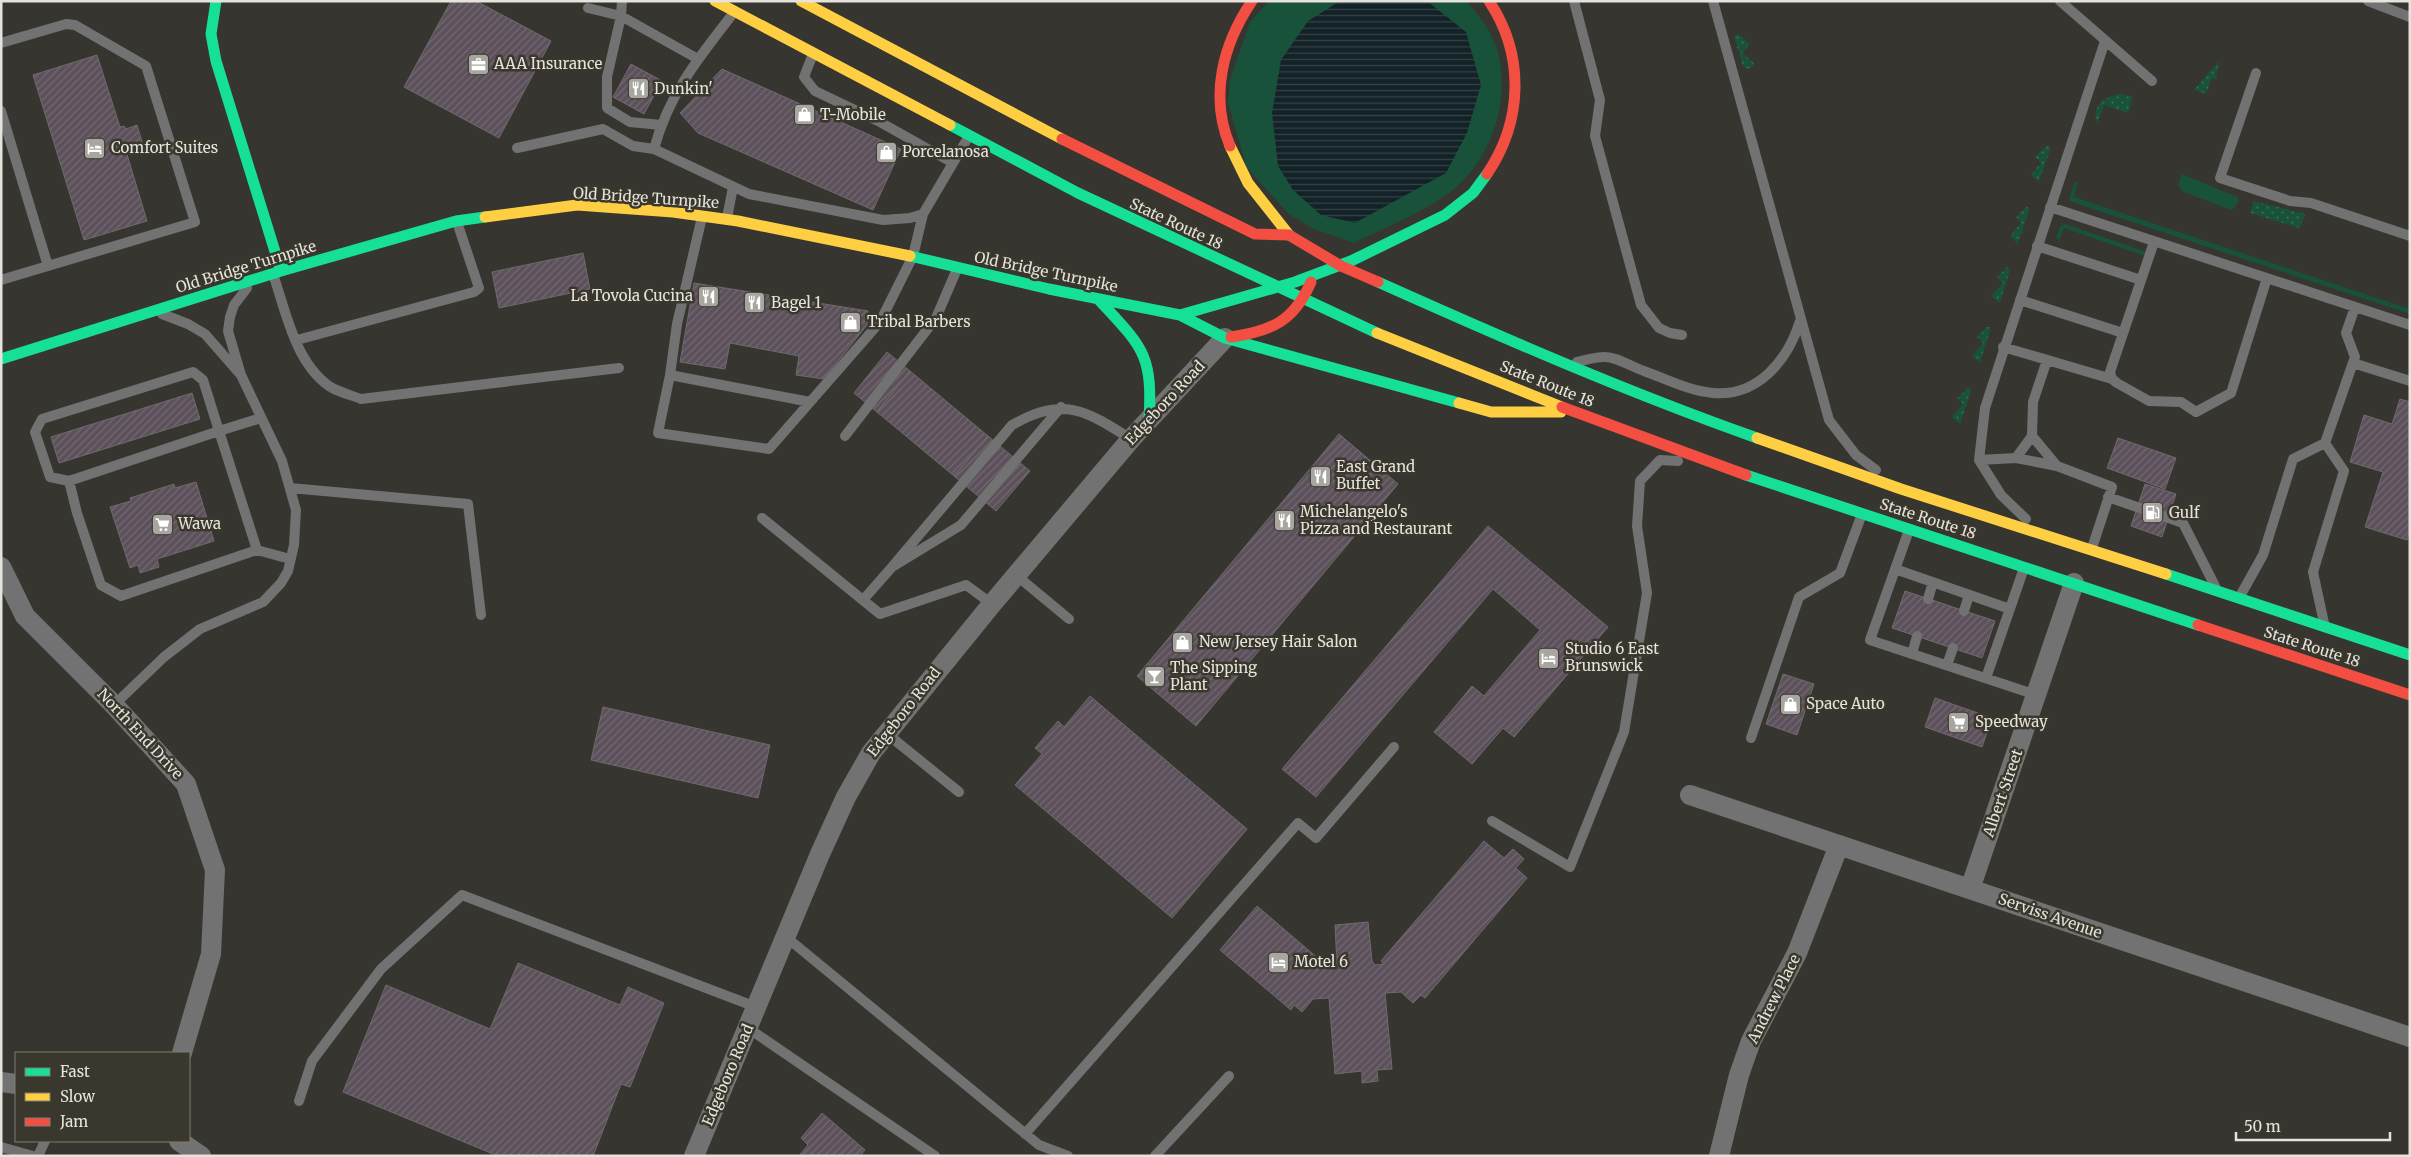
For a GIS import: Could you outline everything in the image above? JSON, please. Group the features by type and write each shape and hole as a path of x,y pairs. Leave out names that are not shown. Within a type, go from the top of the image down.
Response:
{"main road":[{"path":"216,1 211,34 216,61 277,272"},
{"name":"State Route 18","path":"715,1 1078,194 1276,289 1305,298 1376,332 1575,412 1714,464 2410,695"},
{"name":"State Route 18","path":"801,1 1079,148 1255,234 1289,235 1311,263 1341,266 1565,365 1669,407 1901,489 2038,531 2410,655"},
{"path":"1252,1 1231,33 1219,85 1221,114 1227,139 1237,165 1254,193 1289,235"},
{"path":"1246,310 1311,263 1341,266 1445,215 1466,199 1484,178 1505,146 1514,112 1515,59 1505,25 1489,1"},
{"name":"Old Bridge Turnpike","path":"1,359 252,282 277,272 456,221 577,205 727,220 913,256 957,268 1099,300 1180,315"},
{"path":"1227,332 1264,332 1296,311 1305,298 1311,263"},
{"path":"1180,315 1232,299 1276,289"},
{"path":"1099,300 1138,345 1145,358 1151,398 1149,420"},
{"path":"1180,315 1227,332 1492,412 1575,412"}],"street":[{"name":"Edgeboro Road","path":"694,1156 857,774 886,733 1016,575 1131,439 1227,332"},
{"name":"North End Drive","path":"1,567 25,616"},
{"name":"Albert Street","path":"1970,889 2074,583"},
{"name":"North End Drive","path":"1,586 25,616 114,705 186,784 215,870 211,954 182,1052"},
{"name":"Serviss Avenue","path":"1690,795 2410,1037"},
{"name":"Andrew Place","path":"1719,1156 1739,1074 1751,1041 1797,953 1839,845"},
{"path":"1,1082 15,1084"},
{"path":"180,1142 199,1155"}],"lane":[{"path":"622,1 621,16 607,78 607,108 630,122 660,125"},
{"path":"1574,1 1600,100 1595,136 1641,305 1659,328 1682,335"},
{"path":"1713,1 1829,420 1856,455 1901,489"},
{"path":"2060,1 2152,81"},
{"path":"2368,1 2410,17"},
{"path":"588,8 621,16 698,59"},
{"path":"654,150 660,125 690,69 735,11"},
{"path":"1,43 66,24 75,25 146,66 195,222 1,280"},
{"path":"2038,531 2000,495 1979,460 1985,408 2003,347 2105,42"},
{"path":"814,53 804,76 815,92 878,121 953,163"},
{"path":"2256,73 2220,178 2290,201 2311,203 2410,236"},
{"path":"1,111 48,266"},
{"path":"517,148 603,129 633,146 654,150 749,194 883,220 910,218 923,214"},
{"path":"702,216 677,324 670,375 658,433 769,449 880,322 913,256 923,214 970,135"},
{"path":"727,220 733,186"},
{"path":"2050,206 2154,242 2410,324"},
{"path":"297,340 474,292 479,288 456,221"},
{"path":"2112,379 2110,372 2154,242"},
{"path":"2037,246 2141,280"},
{"path":"845,436 936,318 947,297 957,268"},
{"path":"277,272 297,340 308,366 330,387 361,399 619,368"},
{"path":"2003,347 2112,379 2149,400 2181,402 2196,412 2231,393 2267,278"},
{"path":"114,705 164,657 200,629 263,602 281,584 290,559 296,510 282,462 241,375 235,348 228,330 234,305 252,282"},
{"path":"2020,300 2124,333"},
{"path":"2238,598 2263,555 2292,459 2325,444 2355,357 2346,333 2355,307"},
{"path":"154,311 188,324 205,334 241,375"},
{"path":"1565,365 1605,356 1692,389 1714,393 1739,391 1759,382 1778,366 1795,337 1800,320"},
{"path":"2016,458 2032,436 2033,402 2047,360"},
{"path":"2353,363 2410,381"},
{"path":"256,550 219,432 203,380 193,372 42,419 35,432 50,477 70,481 219,432 261,418"},
{"path":"670,375 810,402"},
{"path":"892,566 961,525 1061,407"},
{"path":"863,600 1012,424 1034,412 1061,407 1086,413 1131,439"},
{"path":"2032,436 2057,466"},
{"path":"2325,444 2344,471 2313,572 2325,627"},
{"path":"1979,460 2016,458 2057,466 2112,487 2092,549"},
{"path":"1492,821 1570,867 1624,732 1647,593 1637,526 1640,481 1660,460 1714,464"},
{"path":"70,481 77,513 101,585 121,596 256,550 290,559"},
{"path":"290,488 468,504 481,615"},
{"path":"2108,497 2183,523 2218,592"},
{"path":"1751,738 1799,597 1840,573 1863,513"},
{"path":"762,518 880,614 966,585 992,604"},
{"path":"1910,529 1870,640 2036,694"},
{"path":"1986,678 2024,567"},
{"path":"1896,569 2010,609"},
{"path":"1016,575 1069,619"},
{"path":"1928,599 1933,582"},
{"path":"1964,610 1969,595"},
{"path":"1912,654 1917,636"},
{"path":"1947,665 1953,648"},
{"path":"886,733 959,792"},
{"path":"1025,1134 1298,822 1316,838 1394,747"},
{"path":"299,1101 312,1062 381,969 462,895 756,1008"},
{"path":"786,937 1039,1145 1068,1156"},
{"path":"748,1028 936,1156"},
{"path":"1155,1156 1229,1076"},
{"path":"38,1156 45,1142"},
{"path":"1,1147 33,1156"}],"green space":[{"path":"1269,1 1467,1 1483,22 1496,46 1502,84 1496,123 1480,159 1469,174 1444,197 1354,243 1314,229 1289,214 1247,168 1228,103 1230,79 1250,22"},
{"path":"1738,34 1750,44 1742,53 1755,64 1749,69 1743,67 1734,36"},
{"path":"2219,61 2216,79 2212,78 2206,94 2194,90"},
{"path":"2121,94 2133,97 2128,113 2104,105 2098,122 2095,115 2099,105 2111,96"},
{"path":"2046,146 2049,146 2050,150 2039,182 2031,175 2041,163 2035,157"},
{"path":"2182,174 2237,197 2239,202 2232,210 2183,192 2178,185"},
{"path":"2078,182 2074,197 2410,309 2410,314 2072,202 2069,199 2074,183"},
{"path":"2254,201 2306,214 2299,228 2250,213"},
{"path":"2028,207 2029,211 2018,244 2010,236 2021,223 2016,217"},
{"path":"2065,224 2147,252 2145,256 2064,228 2059,241 2056,237 2061,225"},
{"path":"2007,267 2010,270 2000,303 1991,296 2003,283 1997,277"},
{"path":"1987,327 1990,327 1990,330 1980,363 1972,356 1983,343 1977,337"},
{"path":"1968,388 1971,391 1960,424 1952,417 1963,404 1957,398"}],"shaded area":[{"path":"1340,1 1427,1 1466,32 1481,85 1467,133 1446,173 1355,223 1321,215 1293,190 1278,166 1272,113 1281,60 1308,21"}],"building":[{"name":"AAA Insurance","path":"451,1 476,1 551,41 499,138 404,87"},
{"name":"Comfort Suites","path":"97,55 120,127 124,126 126,129 137,125 143,145 126,151 147,221 84,240 33,75"},
{"name":"Dunkin'","path":"631,64 662,81 644,114 613,97"},
{"path":"722,69 901,149 873,210 698,133 680,113"},
{"path":"583,253 590,289 499,308 492,272"},
{"path":"694,283 868,311 867,325 824,379 796,375 799,356 730,343 725,369 680,362"},
{"path":"887,352 910,371 877,412 854,393"},
{"path":"910,371 988,436 954,476 877,412"},
{"path":"192,393 200,419 59,463 51,437"},
{"path":"2400,399 2410,402 2410,530 2407,540 2365,527 2383,472 2350,462 2364,415 2392,424"},
{"path":"1339,434 1398,484 1196,726 1137,676"},
{"path":"988,436 1030,471 996,511 954,476"},
{"path":"2118,438 2176,458 2165,489 2107,468"},
{"name":"Wawa","path":"196,482 214,541 157,559 159,567 140,573 138,565 130,568 110,507 131,501 130,498 174,484 175,488"},
{"name":"Gulf","path":"2145,484 2176,494 2162,537 2131,526"},
{"name":"Studio 6 East Brunswick","path":"1488,526 1608,627 1514,737 1503,728 1472,764 1434,732 1472,686 1484,696 1540,630 1493,589 1316,797 1282,769"},
{"path":"1905,591 1995,621 1982,658 1892,628"},
{"name":"Space Auto","path":"1783,674 1814,684 1797,735 1766,724"},
{"path":"1090,696 1247,829 1172,918 1015,785 1042,754 1035,748 1058,721 1064,727"},
{"name":"Speedway","path":"1935,698 1992,718 1982,747 1925,727"},
{"path":"603,707 770,745 758,798 591,760"},
{"name":"Motel 6","path":"1484,841 1504,858 1513,849 1524,859 1516,868 1527,878 1425,998 1421,995 1413,1003 1401,992 1385,993 1392,1069 1377,1070 1378,1081 1362,1083 1362,1071 1335,1074 1329,998 1313,999 1302,1012 1294,1005 1291,1010 1220,950 1257,906 1327,966 1325,969 1334,968 1337,965 1335,925 1368,922 1372,961 1375,965 1384,964 1381,961"},
{"path":"518,963 620,1005 628,987 664,1003 630,1087 621,1084 593,1156 498,1156 343,1092 386,985 490,1029"},
{"path":"822,1113 865,1150 860,1156 799,1156 808,1145 801,1138"}],"traffic: fast":[{"path":"216,1 211,34 216,61 281,271"},
{"path":"950,125 1078,193 1377,333"},
{"path":"1180,315 1295,282 1351,261 1445,215 1473,193 1487,174"},
{"path":"1,359 281,271 456,221 485,217"},
{"path":"910,256 1049,289 1180,315"},
{"path":"1378,282 1566,364 1757,438"},
{"path":"1099,300 1126,329 1142,352 1149,380 1149,420"},
{"path":"1180,315 1225,338 1459,403"},
{"path":"1746,475 2198,625"},
{"path":"2166,574 2410,655"}],"traffic: slow":[{"path":"715,1 950,125"},
{"path":"801,1 1062,139"},
{"path":"1230,146 1248,183 1289,235"},
{"path":"485,217 577,205 673,212 738,221 910,256"},
{"path":"1377,333 1562,407"},
{"path":"1459,403 1491,412 1561,412"},
{"path":"1757,438 1901,489 2166,574"}],"traffic: jam":[{"path":"1230,146 1220,108 1222,71 1233,35 1252,1"},
{"path":"1487,174 1499,154 1508,132 1515,88 1514,65 1509,43 1501,22 1489,1"},
{"path":"1062,139 1255,234 1289,235 1341,266 1378,282"},
{"path":"1231,337 1246,335 1280,322 1297,306 1311,282"},
{"path":"1562,407 1746,475"},
{"path":"2198,625 2410,695"}],"place":[{"name":"AAA Insurance","path":"478,64"},
{"name":"Dunkin'","path":"638,89"},
{"name":"T-Mobile","path":"804,115"},
{"name":"Comfort Suites","path":"95,148"},
{"name":"Porcelanosa","path":"886,152"},
{"name":"La Tovola Cucina","path":"709,296"},
{"name":"Bagel 1","path":"755,303"},
{"name":"Tribal Barbers","path":"851,322"},
{"name":"East Grand Buffet","path":"1320,476"},
{"name":"Gulf","path":"2153,513"},
{"name":"Michelangelo's Pizza and Restaurant","path":"1284,521"},
{"name":"Wawa","path":"162,524"},
{"name":"New Jersey Hair Salon","path":"1183,642"},
{"name":"Studio 6 East Brunswick","path":"1549,658"},
{"name":"The Sipping Plant","path":"1154,677"},
{"name":"Space Auto","path":"1790,704"},
{"name":"Speedway","path":"1959,722"},
{"name":"Motel 6","path":"1278,962"}]}
